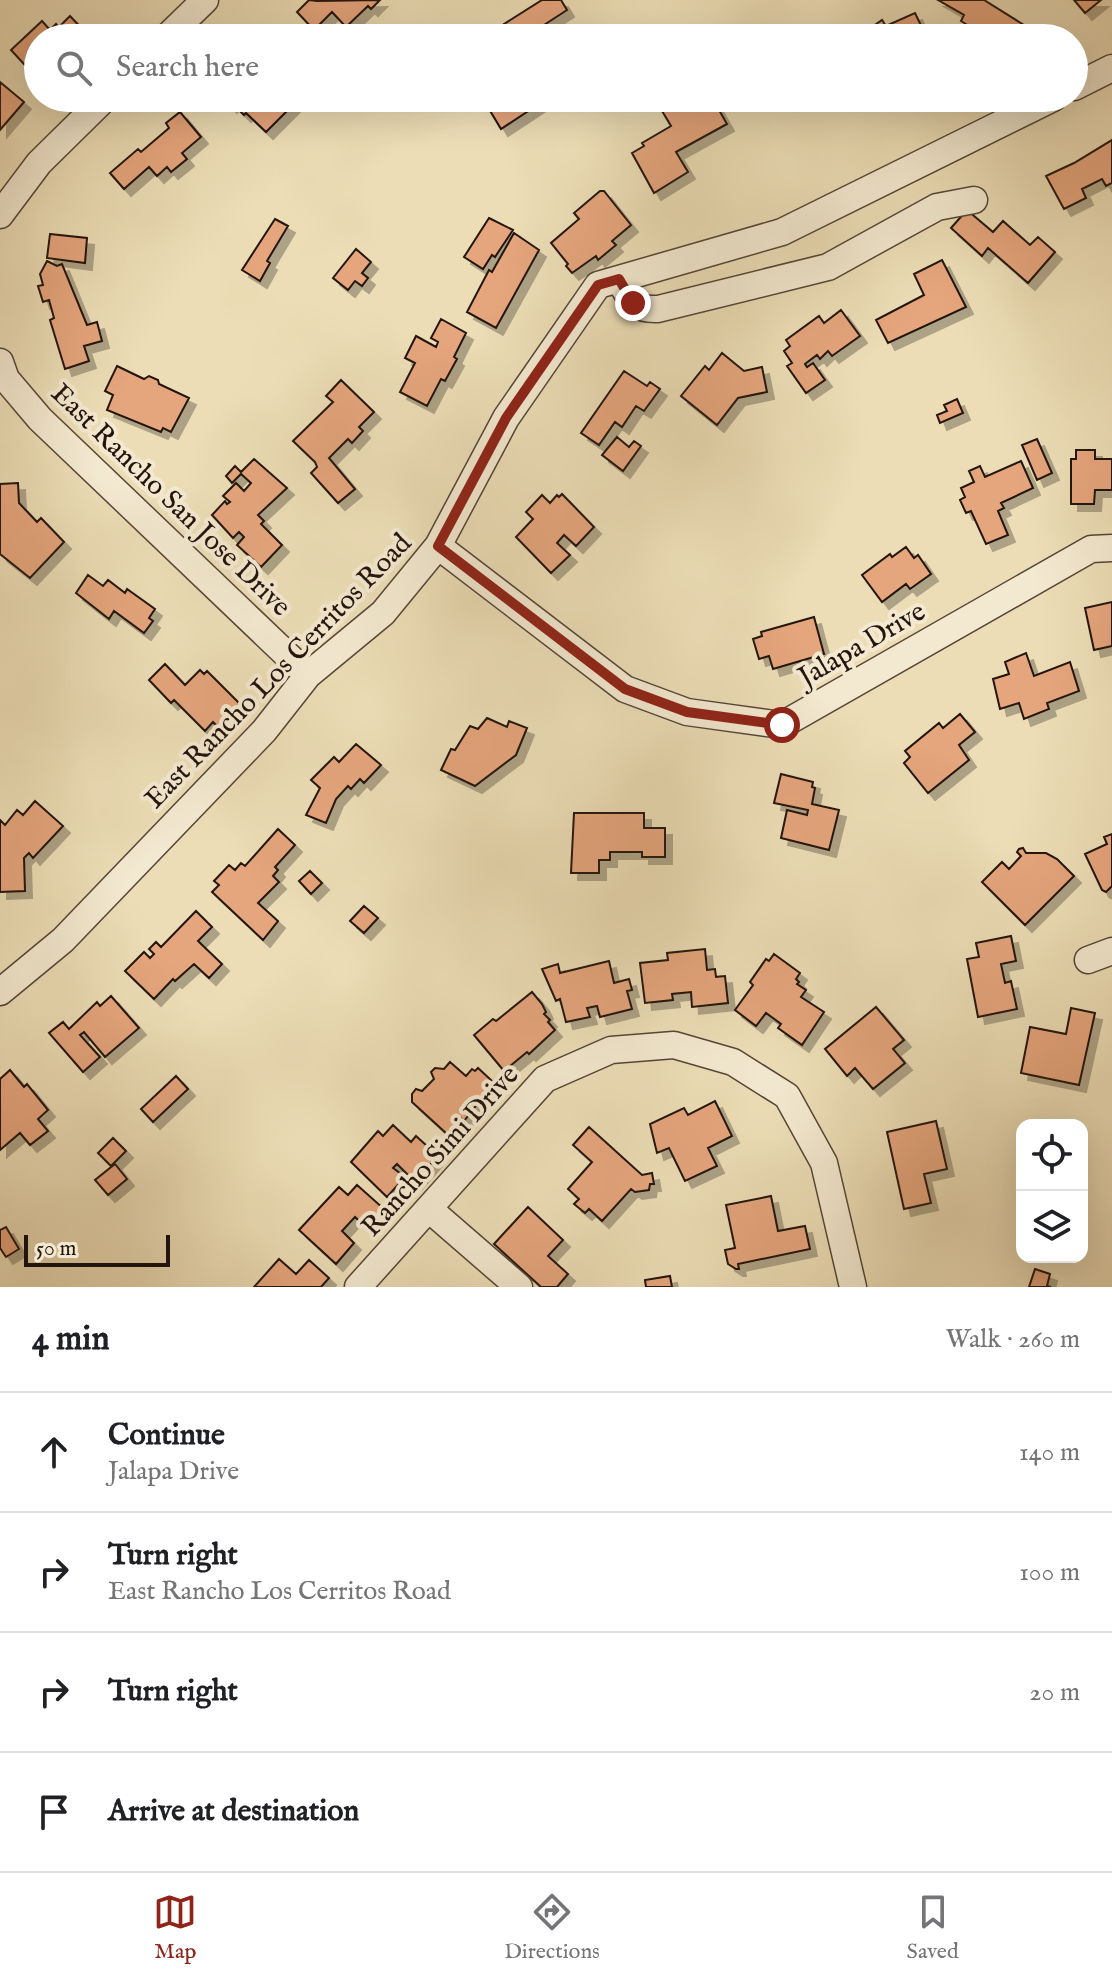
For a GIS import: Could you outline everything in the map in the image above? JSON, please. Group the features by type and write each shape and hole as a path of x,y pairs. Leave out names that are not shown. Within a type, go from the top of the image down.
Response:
{"street":[{"path":"180,24 205,0"},
{"path":"1088,80 1112,68"},
{"path":"0,215 39,163 91,112"},
{"name":"East Rancho Los Cerritos Road","path":"0,992 63,940 264,731 308,675 383,613 438,546 506,418 598,285 782,232 1025,112"},
{"path":"619,279 633,303 644,310 658,309 828,267 937,207 974,200"},
{"name":"East Rancho San Jose Drive","path":"0,362 6,379 40,419 308,675"},
{"name":"Jalapa Drive","path":"438,546 625,689 687,712 782,725 1091,549 1112,548"},
{"name":"Rancho Simi Drive","path":"358,1287 545,1079 611,1050 674,1045 733,1062 787,1096 824,1163 853,1287"},
{"path":"429,1209 519,1287"}],"building":[{"path":"309,0 380,0 371,9 368,6 349,24 343,24 332,12 320,24 308,24 297,12"},
{"path":"542,0 561,0 567,10 546,24 504,24"},
{"path":"938,0 984,0 1022,24 966,24 961,21 964,15"},
{"path":"1074,0 1101,0 1085,13"},
{"path":"915,13 920,24 890,24"},
{"path":"70,16 78,24 62,24"},
{"path":"24,38 24,64 11,50"},
{"path":"0,82 24,102 0,130"},
{"path":"180,112 201,137 182,153 187,159 171,172 167,167 157,176 149,167 124,189 110,173 169,128 166,123"},
{"path":"241,112 286,112 266,132 246,113"},
{"path":"491,112 527,112 501,129"},
{"path":"663,112 720,112 727,124 676,152 688,172 654,193 632,153 644,146 642,143 671,126"},
{"path":"1112,140 1112,183 1106,186 1102,179 1082,189 1086,198 1064,209 1046,176"},
{"path":"604,191 631,225 612,241 616,245 598,260 596,256 572,273 551,243 579,219 574,213"},
{"path":"967,210 993,232 1003,221 1030,245 1038,237 1055,252 1028,283 988,248 982,256 951,228"},
{"path":"489,218 513,230 483,269 464,257"},
{"path":"275,219 288,226 267,261 270,263 260,281 242,270"},
{"path":"514,233 539,250 496,328 467,312 489,270 492,272"},
{"path":"50,234 87,238 85,263 47,258"},
{"path":"356,249 371,262 362,273 368,278 362,286 355,281 348,290 333,278"},
{"path":"942,260 966,307 888,343 876,320 924,295 914,274"},
{"path":"47,261 57,266 62,264 87,325 97,322 102,341 84,346 89,361 65,369 50,320 54,318 49,300 43,302 38,286 43,285 40,274"},
{"path":"841,310 860,336 832,356 828,351 820,359 817,355 805,364 807,367 813,363 825,380 806,393 787,366 792,363 784,351 790,346 786,340 819,316 824,323"},
{"path":"441,319 466,333 454,357 457,359 445,381 441,379 427,406 400,392 415,363 405,358 416,336 436,347 438,342 431,338"},
{"path":"722,353 744,371 762,367 767,392 738,398 717,425 681,396 705,366 709,370"},
{"path":"117,366 144,379 149,376 158,380 159,384 189,398 171,432 163,428 161,432 107,410 113,395 105,391"},
{"path":"624,371 647,386 650,382 660,389 644,411 636,406 622,427 615,422 599,445 581,433"},
{"path":"341,380 374,412 359,427 363,431 352,443 348,439 329,458 355,489 338,503 311,473 317,467 315,462 293,441 333,402 326,396"},
{"path":"957,399 963,413 940,423 937,415 947,411 944,405"},
{"path":"617,437 629,447 634,441 641,446 623,471 602,455"},
{"path":"1037,439 1052,473 1037,480 1022,445"},
{"path":"1076,450 1095,450 1095,459 1112,459 1112,490 1095,490 1094,504 1071,504 1071,459 1076,459"},
{"path":"254,459 287,488 258,515 264,521 261,524 282,545 261,567 237,545 244,537 239,532 233,538 212,515 225,501 227,504 230,502 223,496 236,483 244,491 251,483 241,474 232,483 226,476 235,466 241,472"},
{"path":"1021,461 1033,488 1001,503 1004,508 998,511 1008,535 986,544 971,511 966,513 960,500 965,497 961,488 974,482 969,471 980,466 985,477"},
{"path":"18,483 19,503 37,522 41,518 64,542 30,578 0,554 0,484"},
{"path":"562,494 594,527 576,546 564,535 557,543 570,555 551,573 516,537 533,519 526,512 542,495 550,503"},
{"path":"906,547 914,558 918,555 931,574 910,589 906,584 882,602 862,575 890,554 892,557"},
{"path":"88,575 103,586 108,580 125,593 127,589 155,609 149,618 153,621 144,633 114,611 109,619 76,593"},
{"path":"1112,602 1112,646 1094,650 1085,608"},
{"path":"814,617 824,654 773,669 769,656 759,659 753,639 762,636 761,632"},
{"path":"1026,653 1034,676 1070,662 1079,691 1047,703 1049,709 1024,719 1019,703 1000,709 993,679 1009,674 1005,662"},
{"path":"165,664 185,685 200,670 204,674 207,671 242,706 218,727 213,722 205,731 149,680"},
{"path":"960,714 975,732 959,745 969,760 928,793 904,763 910,757 905,751 939,723 943,728"},
{"path":"487,718 507,727 509,721 527,728 516,755 475,786 441,770 451,749 455,750 470,726 478,729"},
{"path":"356,744 381,765 364,783 360,779 351,789 348,786 336,799 326,823 306,815 320,788 311,780 334,757 339,762"},
{"path":"781,774 813,782 812,804 839,810 829,850 781,838 787,810 807,815 808,810 774,803"},
{"path":"35,801 63,826 33,858 29,853 24,858 25,891 0,892 0,820 5,825 17,810 23,815"},
{"path":"574,813 644,813 644,828 665,828 665,857 642,857 642,852 610,852 610,860 599,860 599,873 571,873"},
{"path":"278,829 295,845 275,867 278,870 273,876 279,882 258,903 278,921 263,940 212,892 219,885 214,881 229,865 235,870 241,863 245,866"},
{"path":"1112,834 1112,886 1106,892 1102,890 1085,854 1107,844 1104,837"},
{"path":"1023,848 1026,853 1046,853 1057,859 1074,876 1025,925 982,882 1002,862 1009,869 1021,856 1017,852 1019,849"},
{"path":"310,871 322,883 311,894 299,881"},
{"path":"364,906 378,918 364,933 350,921"},
{"path":"196,911 212,927 198,941 222,964 209,978 194,964 175,981 173,979 154,999 125,971 144,952 150,958 154,954 149,949 156,942 161,947"},
{"path":"1011,936 1016,961 1001,964 1005,983 1011,981 1017,1009 978,1017 967,959 979,957 976,943"},
{"path":"705,949 707,970 715,969 716,977 725,976 728,1003 692,1007 691,992 672,994 673,1000 645,1003 640,963 668,960 667,953"},
{"path":"774,954 800,973 797,984 806,990 801,997 824,1012 802,1045 778,1028 781,1024 766,1013 756,1026 735,1010 766,959 769,961"},
{"path":"609,961 614,983 629,979 632,990 627,991 632,1009 600,1017 597,1006 587,1008 590,1017 566,1022 560,999 556,1001 542,969 558,964 560,973"},
{"path":"532,992 555,1030 529,1054 527,1052 504,1071 474,1035"},
{"path":"111,996 139,1028 105,1057 84,1032 80,1035 100,1057 83,1072 49,1033 63,1022 69,1029 97,1002 100,1006"},
{"path":"876,1007 904,1040 893,1049 905,1063 873,1089 855,1068 847,1076 825,1049"},
{"path":"1071,1008 1095,1013 1079,1085 1021,1073 1030,1027 1066,1034"},
{"path":"450,1062 466,1076 472,1069 475,1071 478,1068 492,1081 492,1085 464,1121 461,1118 447,1134 412,1102 412,1094 416,1089 422,1091 434,1079 431,1072 435,1068 444,1069"},
{"path":"10,1070 24,1087 27,1084 48,1110 38,1119 48,1131 30,1145 20,1133 0,1150 0,1079"},
{"path":"176,1076 188,1089 153,1122 141,1109"},
{"path":"715,1101 732,1136 708,1148 717,1166 685,1181 669,1148 657,1153 650,1124 684,1108 688,1115"},
{"path":"936,1121 947,1169 924,1174 931,1203 904,1209 887,1132"},
{"path":"393,1125 411,1142 416,1136 438,1156 415,1182 397,1164 393,1168 405,1177 387,1197 351,1162 378,1131 383,1136"},
{"path":"589,1127 642,1175 652,1173 654,1184 650,1184 649,1190 635,1192 631,1189 602,1221 589,1209 585,1213 574,1204 579,1199 568,1189 592,1162 573,1145"},
{"path":"113,1138 126,1151 111,1166 98,1153"},
{"path":"115,1164 127,1179 108,1195 95,1180"},
{"path":"357,1185 384,1209 367,1228 355,1217 342,1231 354,1243 336,1264 299,1230 339,1187 348,1195"},
{"path":"771,1196 778,1231 805,1226 810,1249 738,1264 739,1269 736,1269 728,1264 725,1250 735,1248 726,1205"},
{"path":"528,1207 563,1240 548,1256 568,1274 557,1287 541,1287 494,1244"},
{"path":"6,1227 19,1249 6,1257 0,1248 0,1230"},
{"path":"279,1259 296,1274 309,1260 329,1278 321,1287 254,1287"},
{"path":"1035,1269 1050,1274 1047,1286 1051,1287 1029,1287"},
{"path":"670,1276 672,1287 646,1287 645,1280"}],"route":[{"path":"633,303 619,279 598,285 506,418 438,546 625,689 687,712 782,725"}]}
